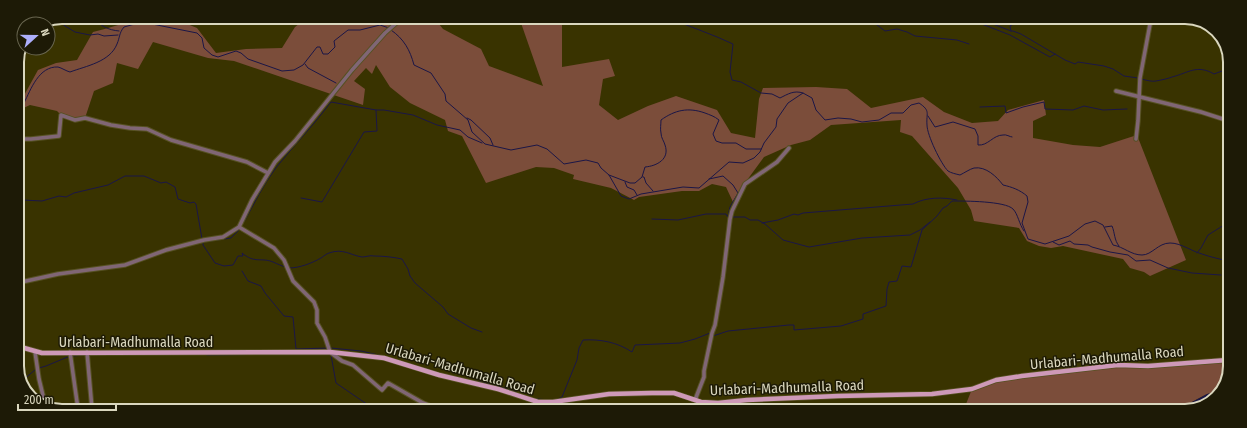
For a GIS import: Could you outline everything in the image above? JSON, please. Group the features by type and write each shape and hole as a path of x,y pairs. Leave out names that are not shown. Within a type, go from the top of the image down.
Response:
{"main road":[{"name":"Urlabari-Madhumalla Road","path":"24,348 35,352 330,352 384,358 439,375 498,389 536,401 553,402 609,394 674,393 695,400 718,404 747,400 932,394 972,389 996,380 1022,376 1118,365 1148,366 1223,360"}],"street":[{"path":"24,281 58,274 125,265 174,248 204,240 224,237 239,227 275,162 295,141 352,70 394,24"},
{"path":"1136,139 1140,78 1150,24"},
{"path":"1116,91 1223,119"},
{"path":"24,140 59,136 60,115 75,120 85,118 111,125 147,129 171,140 247,162 268,173"},
{"path":"695,400 704,377 712,333 715,325 732,212 746,184 777,162 789,148"},
{"path":"239,227 274,248 284,260 293,281 314,302 317,310 317,323 325,337 330,352 342,361 352,365 382,390 388,383 425,404"},
{"path":"35,352 44,399"},
{"path":"70,352 77,404"},
{"path":"87,352 92,404"}],"shaded area":[{"path":"122,24 187,24 197,28 216,53 246,49 282,48 295,27 299,24 439,24 443,29 481,49 489,66 543,86 521,24 562,24 562,67 609,59 615,76 603,79 599,105 618,120 648,106 676,96 717,110 731,133 755,138 759,99 763,88 816,87 847,89 871,108 923,97 944,112 972,123 998,121 1008,110 1044,100 1046,115 1033,121 1033,138 1073,145 1100,147 1137,135 1186,260 1150,276 1144,272 1130,268 1123,259 1063,246 1051,248 1039,246 1027,241 1019,228 974,221 971,210 958,188 912,136 900,132 901,120 831,125 810,140 791,145 764,157 733,202 726,187 712,184 699,191 682,191 639,197 634,200 611,188 573,179 574,175 554,168 536,167 486,183 462,136 448,131 445,120 410,103 390,87 376,65 372,74 366,68 354,81 365,89 363,105 234,61 208,58 153,42 138,69 117,63 113,83 94,91 85,118 75,120 61,115 57,111 30,105 24,108 24,95 38,70 56,63 77,60 93,32"},
{"path":"1223,360 1223,371 1221,378 1214,391 1188,404 966,404 972,389 996,380 1099,368"},
{"path":"1212,393 1202,400 1188,404"}],"waterway":[{"path":"63,24 75,32 90,35 118,35"},
{"path":"100,24 111,30 119,31"},
{"path":"24,103 36,79 46,70 58,67 70,72 103,59 114,50 124,27 135,24"},
{"path":"152,24 197,33 202,38 204,48 212,55 218,57 236,51 248,59 282,71 294,70 303,65 317,47 320,47 323,54 328,54 335,47 334,41 348,30 360,30 380,25 389,28"},
{"path":"684,24 733,44 730,72 732,80 741,82 761,93 772,94 780,98 794,92 803,93"},
{"path":"876,24 885,31 897,29 915,36 957,40 969,44"},
{"path":"982,24 1010,35 1050,57 1055,54"},
{"path":"993,24 1021,34 1065,60 1075,64 1078,62 1104,66 1113,69 1124,76 1138,78"},
{"path":"1011,31 1010,26 1012,24"},
{"path":"391,30 400,37 406,45 411,54 414,65 431,73 445,94 446,101 468,120 472,132 485,144 511,150 537,145 547,149 564,164 586,160 598,163 609,175 621,196 629,199 641,194 683,187 699,188 729,162 743,163 754,158 760,152 764,143 776,127 777,119 788,103 803,93 812,98 816,110 825,120 838,118 862,122 879,120 891,113 903,113 911,105 919,103 927,110 929,135 938,156 948,171 960,175 974,168 987,170 1003,185 1016,189 1027,196 1028,202 1022,223 1028,239 1045,244 1069,236 1085,224 1095,221 1103,225 1113,245 1121,247 1134,254 1146,254 1162,245 1174,243 1198,253 1223,260"},
{"path":"305,64 308,68 336,83"},
{"path":"1141,79 1156,81 1193,70 1203,70 1214,74 1223,71"},
{"path":"244,222 275,169 331,102 413,115 437,125 460,130 468,137 482,143"},
{"path":"980,107 1005,106 1006,113 1044,102 1045,109 1073,110 1084,106 1103,110 1127,109"},
{"path":"301,198 322,202 364,132 377,131 376,110"},
{"path":"609,175 630,183 635,183 642,177 645,167 654,165 661,161 666,154 665,144 661,135 661,120 682,110 699,111 719,120 713,134 716,141 722,143 736,143 746,149 761,149"},
{"path":"928,116 935,127 953,122 975,129 978,136 978,145 985,144 999,135 1012,137"},
{"path":"467,118 490,138 493,145"},
{"path":"24,200 42,201 59,196 66,197 74,193 108,185 125,176 144,176 161,183 166,182 175,187 178,199 190,203 194,202 196,204 202,239"},
{"path":"709,179 723,176 733,185 738,193 730,207 728,216"},
{"path":"643,177 653,191"},
{"path":"625,182 627,187 634,190 637,195"},
{"path":"762,223 778,220 794,214 798,215 803,213 913,204 923,200 935,198 957,200"},
{"path":"713,336 728,331 789,325 794,325 794,330 841,326 863,319 863,314 886,306 889,282 897,281 902,266 911,267 922,230 943,208 952,201 984,202 1009,206 1015,211 1024,231"},
{"path":"652,219 678,220 706,214 726,214 729,217"},
{"path":"732,217 745,217 750,220 758,220 765,224 783,240 809,247 862,238 910,235 920,230 930,222"},
{"path":"1105,227 1112,226 1119,246"},
{"path":"1197,253 1208,235 1223,226"},
{"path":"203,242 231,238 239,230"},
{"path":"1053,242 1059,245 1070,241 1074,244 1088,245 1110,252 1128,255 1136,261 1150,260 1168,268 1192,273 1221,275"},
{"path":"203,242 203,245 215,263 224,266 233,265 238,256 243,256 242,253 254,259 269,261 286,267"},
{"path":"289,268 306,265 328,253 338,251 362,257 372,256 402,259 415,283 443,307 448,314 471,328 482,332"},
{"path":"242,271 248,281 261,286 284,316 293,317 296,349 328,348"},
{"path":"556,400 562,397 577,360 579,348 583,340 608,342 632,352 635,345 680,343 710,333 710,335"},
{"path":"331,348 361,351 383,356"},
{"path":"207,355 291,354"},
{"path":"327,354 331,355 336,383 367,404"},
{"path":"73,356 85,355"},
{"path":"39,368 70,356"},
{"path":"403,362 433,371"},
{"path":"26,378 36,369"},
{"path":"475,381 492,384 516,392"},
{"path":"536,399 551,400"}]}
